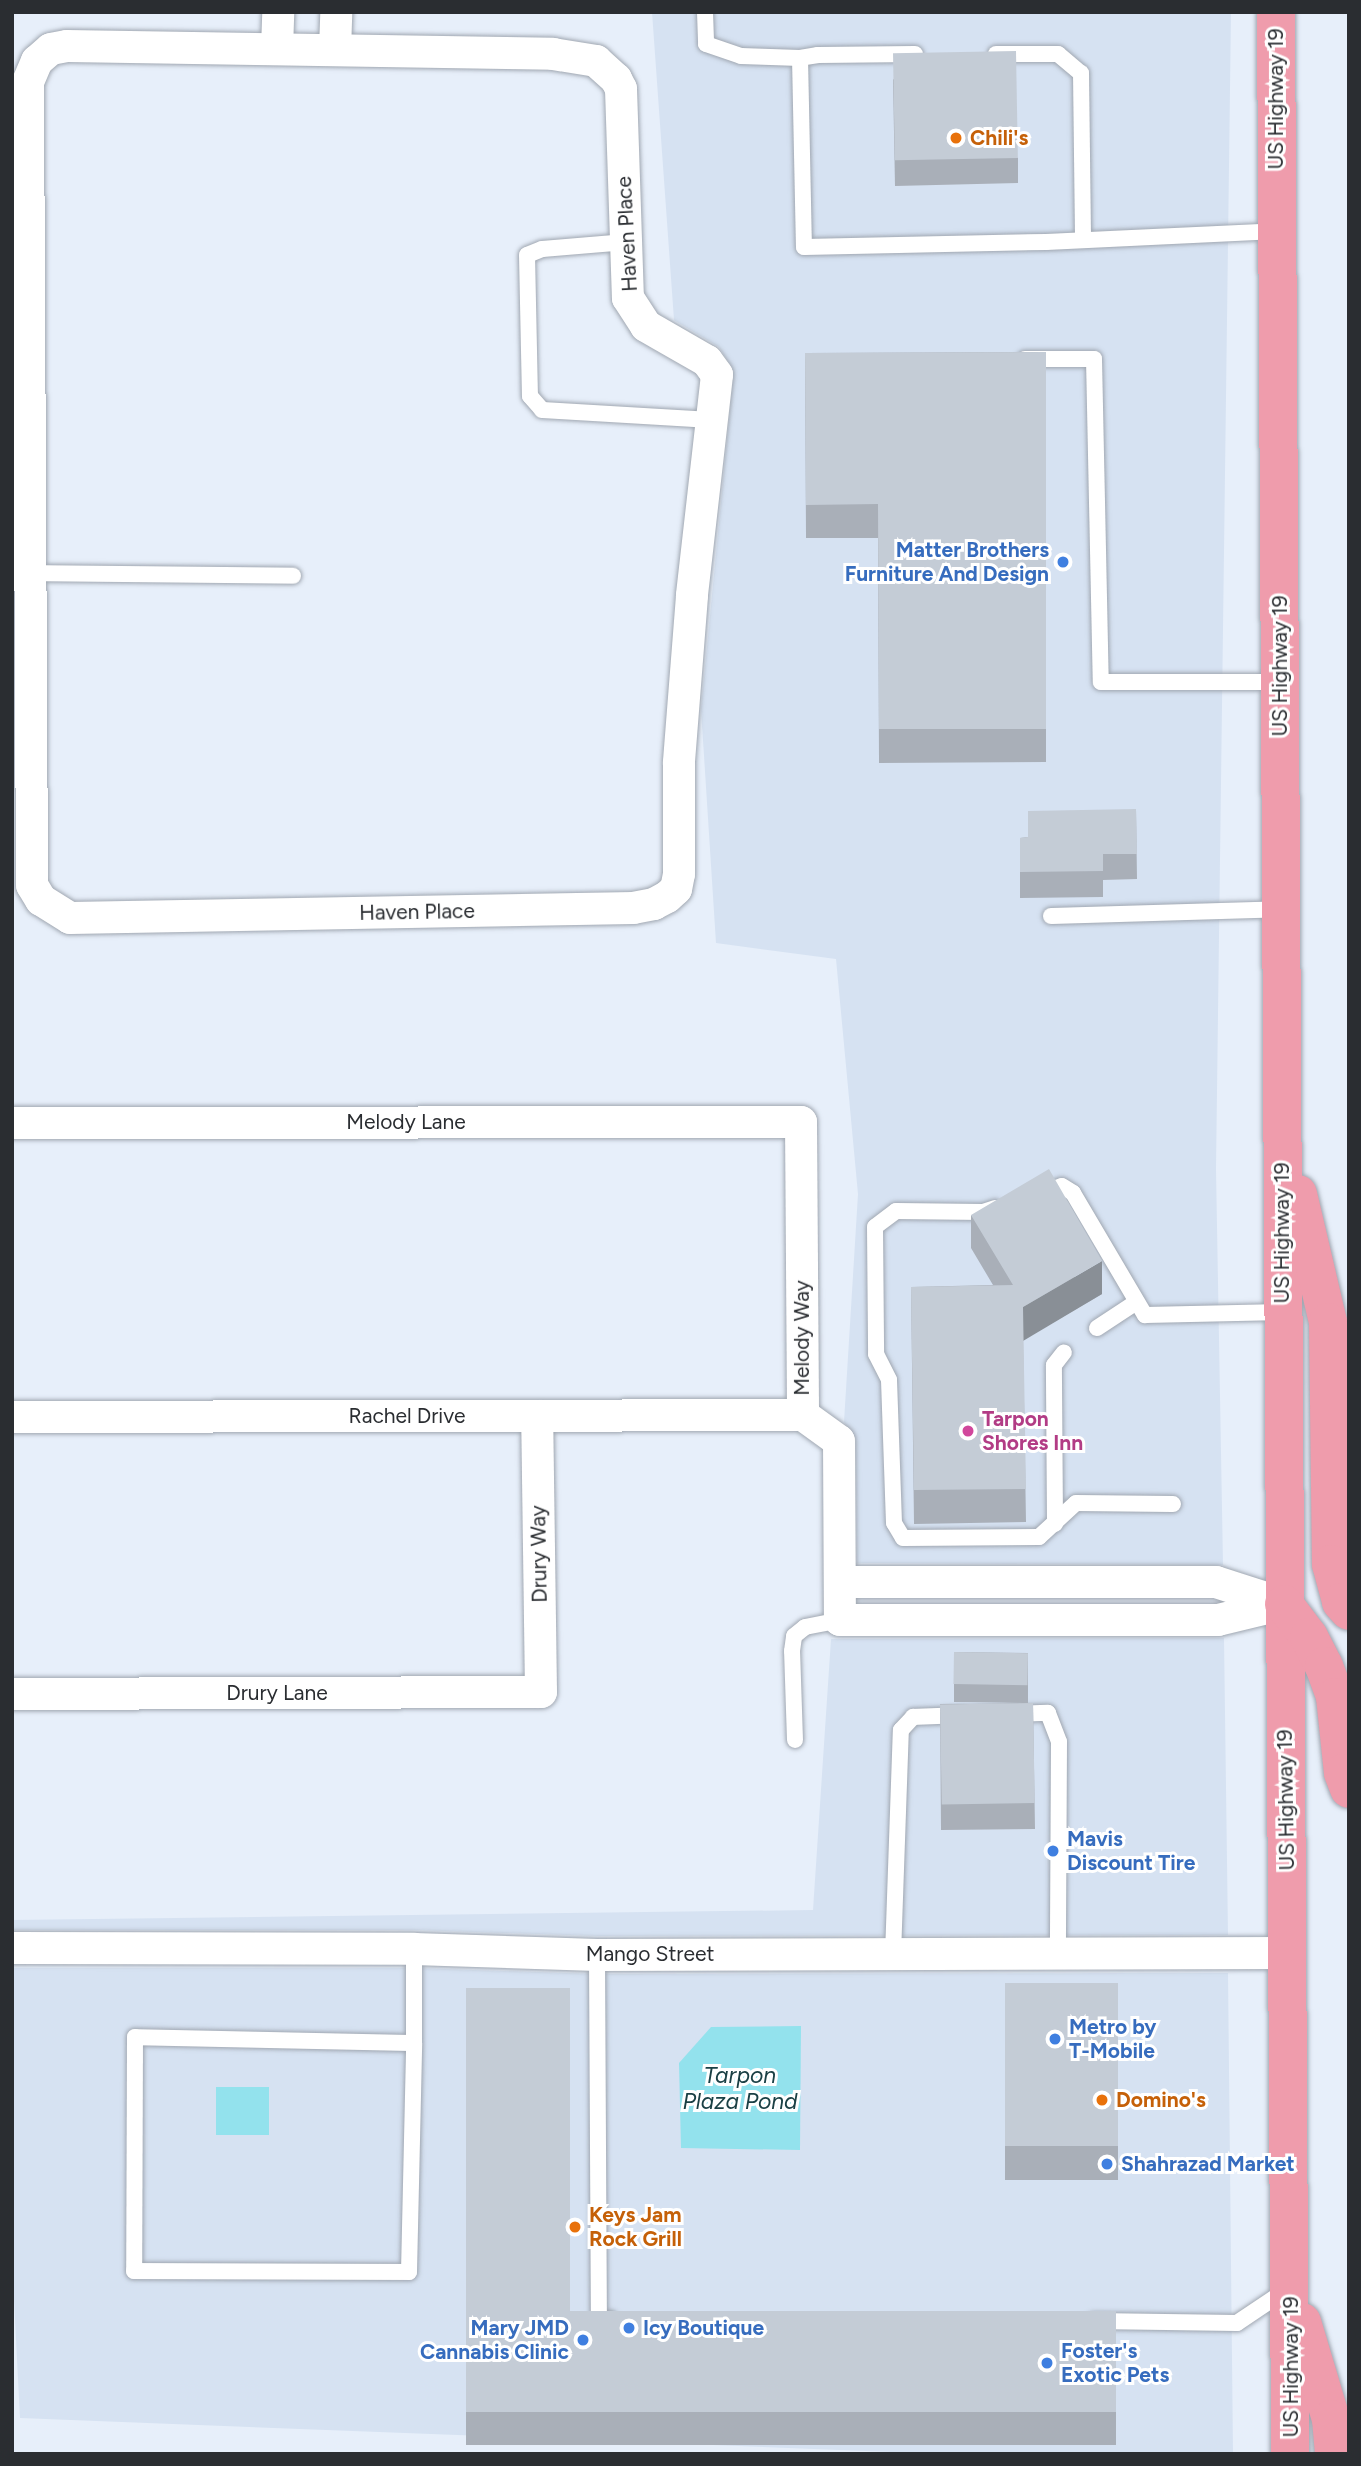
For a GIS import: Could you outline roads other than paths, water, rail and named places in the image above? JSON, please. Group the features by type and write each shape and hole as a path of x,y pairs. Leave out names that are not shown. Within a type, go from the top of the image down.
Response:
{"highway":[{"name":"US Highway 19","path":"1276,12 1284,1604 1292,2286 1290,2454"},
{"path":"1282,1128 1328,1322 1331,1564 1341,1602 1349,1611"},
{"path":"1284,1604 1309,1637 1335,1696 1343,1773 1349,1789"},
{"path":"1292,2286 1331,2419 1334,2454"}],"street":[{"path":"277,49 278,12"},
{"path":"335,50 336,12"},
{"name":"Haven Place","path":"67,47 335,50 553,54 596,61 608,69 621,89 628,298 636,315 646,326 707,360 717,375 692,596 679,763 679,874 676,889 654,904 634,908 70,919 41,900 32,885 28,573 28,82 37,61 51,49 67,47"},
{"name":"Melody Lane","path":"12,1123 801,1122"},
{"name":"Melody Way","path":"801,1122 803,1415 839,1441 840,1620"},
{"name":"Rachel Drive","path":"12,1417 803,1415"},
{"name":"Drury Way","path":"537,1416 541,1692"},
{"path":"840,1582 1216,1582 1284,1604"},
{"path":"840,1620 1218,1620 1284,1604"},
{"name":"Drury Lane","path":"12,1694 541,1692"},
{"name":"Mango Street","path":"12,1948 414,1949 597,1955 1287,1953"}],"lane":[{"path":"705,12 706,44 741,56 800,58 818,55 938,54"},
{"path":"978,54 1058,54 1080,73 1083,240"},
{"path":"800,58 804,247 1083,240 1277,231"},
{"path":"626,242 542,248 527,255 530,396 542,410 712,420"},
{"path":"1011,359 1094,359 1101,682 1280,682"},
{"path":"28,573 293,576"},
{"path":"1051,916 1281,909"},
{"path":"1173,1504 1076,1503 1039,1537 903,1538 894,1523 889,1380 876,1354 875,1227 896,1211 983,1212 1062,1186 1073,1193 1135,1303 1145,1315 1283,1312"},
{"path":"1097,1328 1135,1303"},
{"path":"1055,1524 1055,1365 1064,1352"},
{"path":"795,1740 792,1651 794,1636 806,1627 840,1620"},
{"path":"893,1955 901,1730 913,1717 1048,1713 1059,1742 1058,1955"},
{"path":"414,1949 414,2043 409,2272 134,2271 135,2037 414,2043"},
{"path":"597,1955 599,2319 627,2319"},
{"path":"1072,2321 1237,2323 1292,2286"}],"water":[{"name":"Tarpon Plaza Pond","path":"801,2026 800,2150 681,2148 679,2063 711,2027"},
{"path":"216,2087 269,2087 269,2135 216,2135"}],"place":[{"name":"Chili's","path":"956,138"},
{"name":"Matter Brothers Furniture And Design","path":"1063,562"},
{"name":"Tarpon Shores Inn","path":"968,1431"},
{"name":"Mavis Discount Tire","path":"1053,1851"},
{"name":"Metro by T-Mobile","path":"1055,2039"},
{"name":"Domino's","path":"1102,2100"},
{"name":"Shahrazad Market","path":"1107,2164"},
{"name":"Keys Jam Rock Grill","path":"575,2227"},
{"name":"Icy Boutique","path":"629,2328"},
{"name":"Mary JMD Cannabis Clinic","path":"583,2340"},
{"name":"Foster's Exotic Pets","path":"1047,2363"}]}
